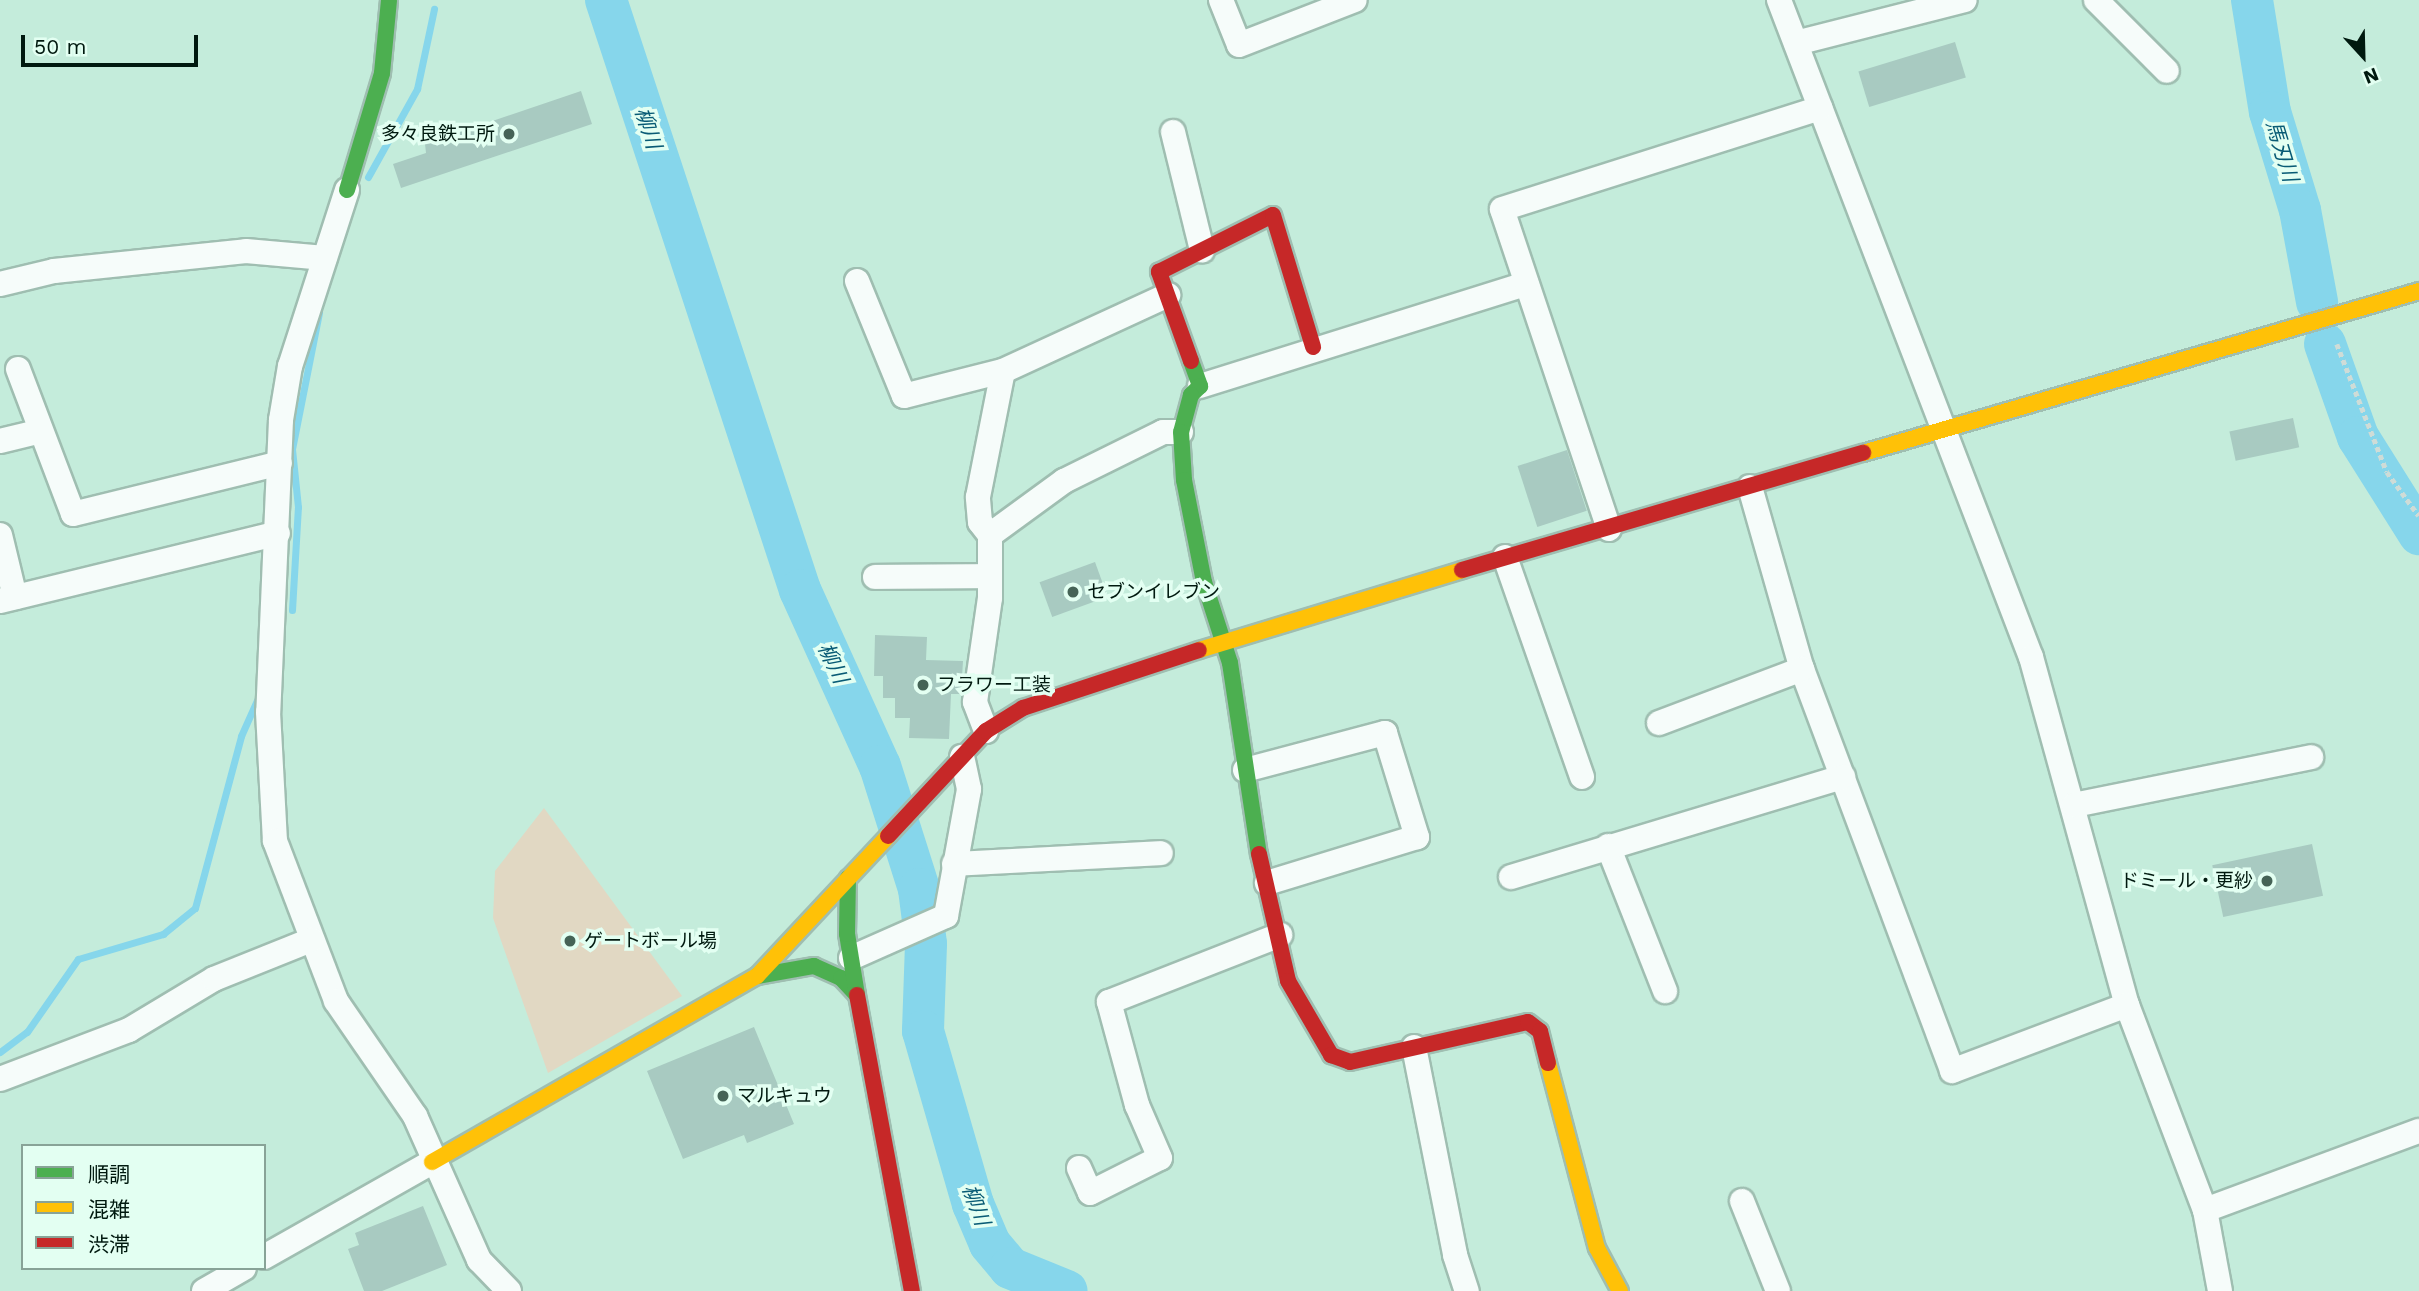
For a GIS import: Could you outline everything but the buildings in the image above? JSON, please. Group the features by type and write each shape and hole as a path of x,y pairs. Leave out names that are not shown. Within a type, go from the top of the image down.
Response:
{"street":[{"path":"389,0 382,72 290,366 280,463 269,793 275,841 336,1001 415,1116 432,1162 479,1260 509,1291"},
{"path":"1221,0 1239,45 1355,0"},
{"path":"1779,0 1946,429 2031,657 2127,1005 2205,1210 2220,1291"},
{"path":"1796,43 1965,0"},
{"path":"2096,0 2167,71"},
{"path":"1609,529 1502,209 1820,108"},
{"path":"1173,132 1202,250"},
{"path":"1200,386 1159,272 1273,215 1314,347"},
{"path":"0,284 54,271 246,251 325,258"},
{"path":"857,281 904,396 1003,370 1168,295"},
{"path":"1526,284 1314,347 1200,386 1191,395 1181,432 1184,480 1204,582 1224,642 1267,883 1297,1001 1331,1055 1350,1062 1528,1022 1540,1031 1597,1248 1620,1291"},
{"path":"266,1256 757,975 848,878 880,839 986,731 1065,690 1505,557 2327,321 2419,290"},
{"path":"18,369 73,514 280,463"},
{"path":"986,731 975,702 990,576 990,535 980,522 978,496 1003,370"},
{"path":"0,441 41,431"},
{"path":"990,535 1064,481 1163,432 1181,432"},
{"path":"1750,487 1802,669 1952,1071 2127,1005"},
{"path":"0,535 8,599 278,533"},
{"path":"1505,557 1582,777"},
{"path":"875,577 990,576"},
{"path":"1659,723 1802,669"},
{"path":"1245,769 1385,733 1417,836 1267,883"},
{"path":"851,958 902,938 946,916 969,789 962,757"},
{"path":"2074,805 2311,757"},
{"path":"1511,877 1843,777"},
{"path":"1608,846 1665,991"},
{"path":"954,864 1161,853"},
{"path":"848,878 851,958 912,1291"},
{"path":"1079,1168 1090,1193 1160,1157 1137,1105 1109,1002 1280,935"},
{"path":"0,1079 129,1030 214,979 311,940"},
{"path":"757,975 814,966 841,978 857,995"},
{"path":"1414,1047 1455,1255 1467,1291"},
{"path":"2205,1210 2419,1131"},
{"path":"1742,1200 1778,1291"},
{"path":"204,1291 241,1270"}],"path":[{"path":"2327,321 2387,472 2419,516"}],"shaded area":[{"name":"ゲートボール場","path":"544,808 682,996 548,1073 493,918 495,871"}],"waterway":[{"name":"柳川","path":"606,0 800,590 880,766 919,889 926,944 923,1031 973,1204 990,1244 1010,1268 1067,1291"},
{"name":"馬刃川","path":"2252,0 2270,112 2300,210 2317,302"},
{"path":"368,177 417,89 434,9"},
{"path":"292,610 298,507 292,449 319,313"},
{"name":"馬刃川","path":"2325,344 2358,437 2419,534"},
{"path":"0,1052 27,1032 78,959 163,934 195,908 241,736 257,700"}],"traffic: fast":[{"path":"347,190 382,73 389,0"},
{"path":"1191,361 1200,386 1191,395 1181,432 1184,480 1204,582 1230,663 1259,854"},
{"path":"757,976 814,966 841,978 857,995 847,934 848,878"}],"traffic: slow":[{"path":"1863,453 2419,291"},
{"path":"1199,650 1462,570"},
{"path":"432,1162 757,976 888,836"},
{"path":"1548,1063 1597,1248 1620,1291"}],"traffic: jam":[{"path":"1191,361 1159,272 1273,215 1313,347"},
{"path":"1462,570 1863,453"},
{"path":"888,836 986,731 1023,708 1199,650"},
{"path":"1259,854 1288,981 1331,1055 1350,1062 1528,1022 1540,1031 1548,1063"},
{"path":"857,995 912,1291"}],"place":[{"name":"多々良鉄工所","path":"509,134"},
{"name":"セブンイレブン","path":"1073,592"},
{"name":"フラワー工装","path":"923,685"},
{"name":"ドミール・更紗","path":"2267,881"},
{"name":"ゲートボール場","path":"570,941"},
{"name":"マルキュウ","path":"723,1096"}]}
